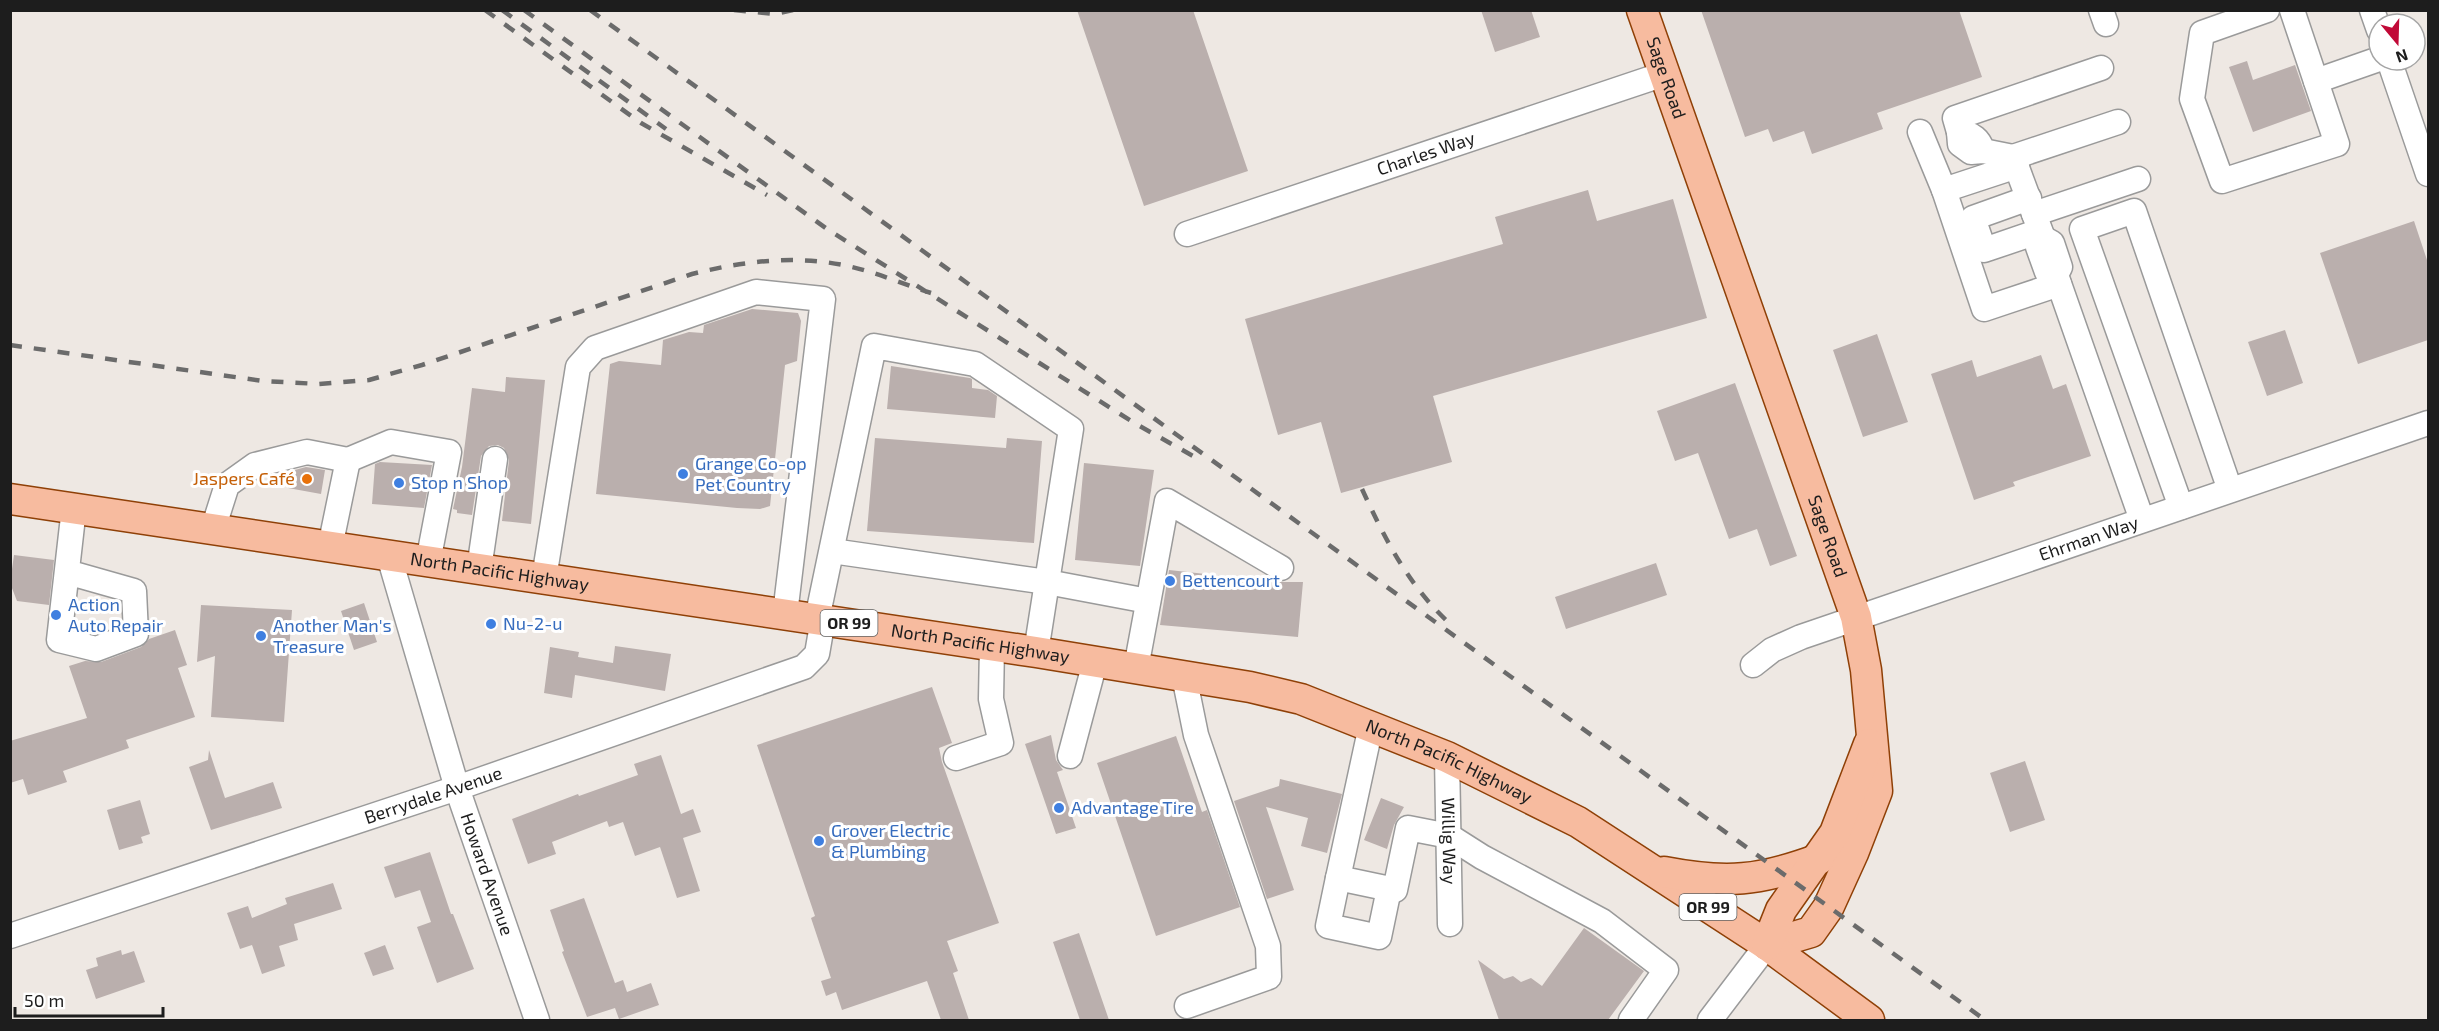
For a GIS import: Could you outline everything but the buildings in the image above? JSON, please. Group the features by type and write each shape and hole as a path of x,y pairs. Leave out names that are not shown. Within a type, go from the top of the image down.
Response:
{"main road":[{"name":"Sage Road","path":"1642,10 1856,617 1866,670 1876,791 1853,853 1828,908 1811,932 1767,945"},
{"name":"North Pacific Highway","path":"10,499 1036,652 1250,687 1301,699 1447,757 1578,822 1767,945 1869,1020"},
{"path":"1767,945 1781,910 1819,859 1847,807 1871,738"},
{"path":"1650,870 1702,879 1754,879 1781,873 1819,859"}],"street":[{"path":"2267,10 2242,14 2202,33 2192,99 2222,181 2337,144 2292,10"},
{"path":"2316,81 2367,63"},
{"path":"2015,161 1983,152 1979,141 1970,134 1959,132 1955,118 2101,68"},
{"path":"2393,72 2428,174"},
{"name":"Charles Way","path":"1187,234 1664,74"},
{"path":"1944,190 2118,122"},
{"path":"1920,132 1944,190 1984,309 2058,279"},
{"path":"2015,161 2036,220 2052,243 2060,267 2058,279 2142,520"},
{"path":"2036,220 2138,179"},
{"path":"2181,507 2082,229 2134,211 2230,490"},
{"path":"544,578 578,368 595,348 756,292 823,299 785,614"},
{"name":"Berrydale Avenue","path":"10,936 457,788 804,667 818,654 820,619 832,551 874,346 975,364 1071,429 1047,582"},
{"name":"Ehrman Way","path":"1752,665 1772,650 1856,617 2428,423"},
{"path":"213,529 227,485 255,465 307,452 348,460 391,442 449,452 428,562"},
{"path":"479,569 495,459"},
{"path":"330,547 348,460"},
{"path":"1136,668 1167,501 1281,568"},
{"path":"67,572 74,508"},
{"path":"832,551 1047,582 1148,601"},
{"name":"Howard Avenue","path":"389,555 457,788 537,1020"},
{"path":"1036,652 1047,582"},
{"path":"956,758 1001,743 991,699 992,646"},
{"path":"1070,756 1095,662"},
{"path":"1184,676 1196,735 1268,946 1269,977 1187,1006"},
{"path":"1371,726 1328,926 1379,937 1389,889"},
{"name":"Willig Way","path":"1447,757 1450,924"},
{"path":"1338,878 1395,890 1408,828 1449,836 1482,857 1602,921 1666,970 1631,1020"},
{"path":"1710,1020 1767,945"}],"railway":[{"path":"485,10 641,123 767,195"},
{"path":"502,10 666,129"},
{"path":"524,10 827,229 1136,424 1202,461"},
{"path":"590,10 1985,1020"},
{"path":"734,10 775,14 793,10"},
{"path":"10,345 263,381 319,384 369,380 422,365 692,274 751,263 791,260 832,263 872,272 931,293"},
{"path":"1362,489 1388,542 1408,575 1446,620"}],"place":[{"name":"Grange Co-op Pet Country","path":"683,474"},
{"name":"Jaspers Café","path":"307,479"},
{"name":"Stop n Shop","path":"399,483"},
{"name":"Bettencourt","path":"1170,581"},
{"name":"Action Auto Repair","path":"56,615"},
{"name":"Nu-2-u","path":"491,624"},
{"name":"Another Man's Treasure","path":"261,636"},
{"name":"Advantage Tire","path":"1059,808"},
{"name":"Grover Electric & Plumbing","path":"819,841"}]}
